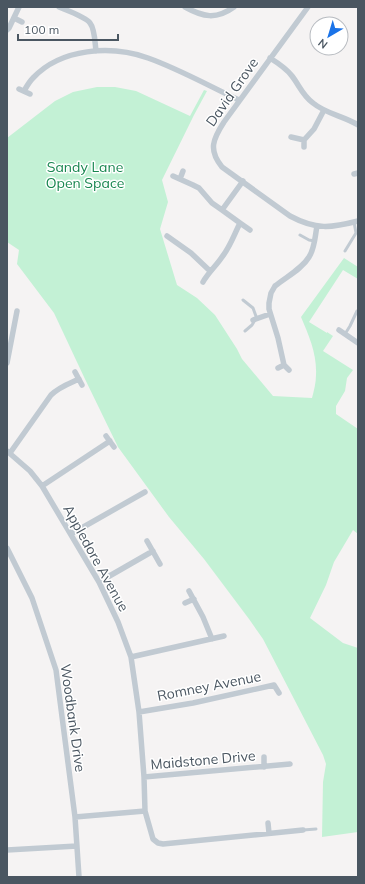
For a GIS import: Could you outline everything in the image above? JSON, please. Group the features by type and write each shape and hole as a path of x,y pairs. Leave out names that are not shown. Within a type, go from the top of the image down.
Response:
{"street":[{"path":"7,30 19,7"},
{"path":"59,7 84,18 90,23 93,31 96,51"},
{"path":"185,7 199,14 209,16 217,15 234,7"},
{"name":"David Grove","path":"308,7 239,100 216,134 214,143 216,159 222,167 290,216 300,221 309,225 317,226 336,226 356,222"},
{"path":"14,18 22,22"},
{"path":"30,94 22,90 32,78 55,62 73,55 96,51 123,52 146,57 172,67 239,100"},
{"path":"270,58 287,70 311,102 324,110 352,121 358,125"},
{"path":"304,147 304,140 314,129 324,110"},
{"path":"291,137 304,140"},
{"path":"180,179 183,171"},
{"path":"173,176 199,188 212,203 250,230"},
{"path":"222,210 242,181"},
{"path":"203,282 229,247 240,223"},
{"path":"289,370 284,365 275,327 270,314 270,293 281,281 305,262 312,252 317,226"},
{"path":"167,236 191,253 210,271"},
{"path":"168,246 173,240"},
{"path":"7,363 17,311"},
{"path":"255,320 270,314"},
{"path":"342,332 358,343"},
{"path":"278,368 284,365"},
{"path":"8,452 56,390 60,387 80,382 75,372"},
{"path":"106,436 114,447"},
{"path":"42,486 110,441"},
{"name":"Appledore Avenue","path":"8,452 30,471 42,486 99,582 118,622 131,657 139,712 145,811 153,839 158,843 172,844 303,830"},
{"path":"71,534 145,492"},
{"path":"147,541 160,564"},
{"name":"Woodbank Drive","path":"7,548 32,598 56,670 75,817 79,877"},
{"path":"99,582 153,551"},
{"path":"189,591 203,617 212,639"},
{"path":"185,603 194,599"},
{"path":"131,657 224,636"},
{"name":"Romney Avenue","path":"139,712 193,703 274,685 279,693"},
{"name":"Maidstone Drive","path":"264,756 264,767"},
{"name":"Maidstone Drive","path":"144,777 290,764"},
{"path":"75,817 145,811"},
{"path":"268,823 269,833"},
{"path":"7,850 77,846"}],"lane":[{"path":"345,251 356,233 356,222"},
{"path":"300,235 309,240 315,241"},
{"path":"244,300 253,308 255,320 246,331"},
{"path":"342,332 350,326 357,311"},
{"path":"303,830 316,829"}],"green space":[{"name":"Sandy Lane Open Space","path":"97,87 115,87 136,91 190,116 204,90 207,91 162,180 168,202 160,229 177,285 197,298 215,315 242,359 273,396 312,398 316,378 314,352 301,317 344,258 358,267 358,279 343,270 309,322 333,336 323,351 353,370 347,378 345,391 336,406 336,414 358,429 358,534 353,530 334,562 326,585 310,618 343,643 358,648 358,832 322,837 323,782 326,764 323,755 263,639 204,559 169,517 118,447 54,313 17,264 19,250 7,242 7,138 55,101 73,92"}]}
